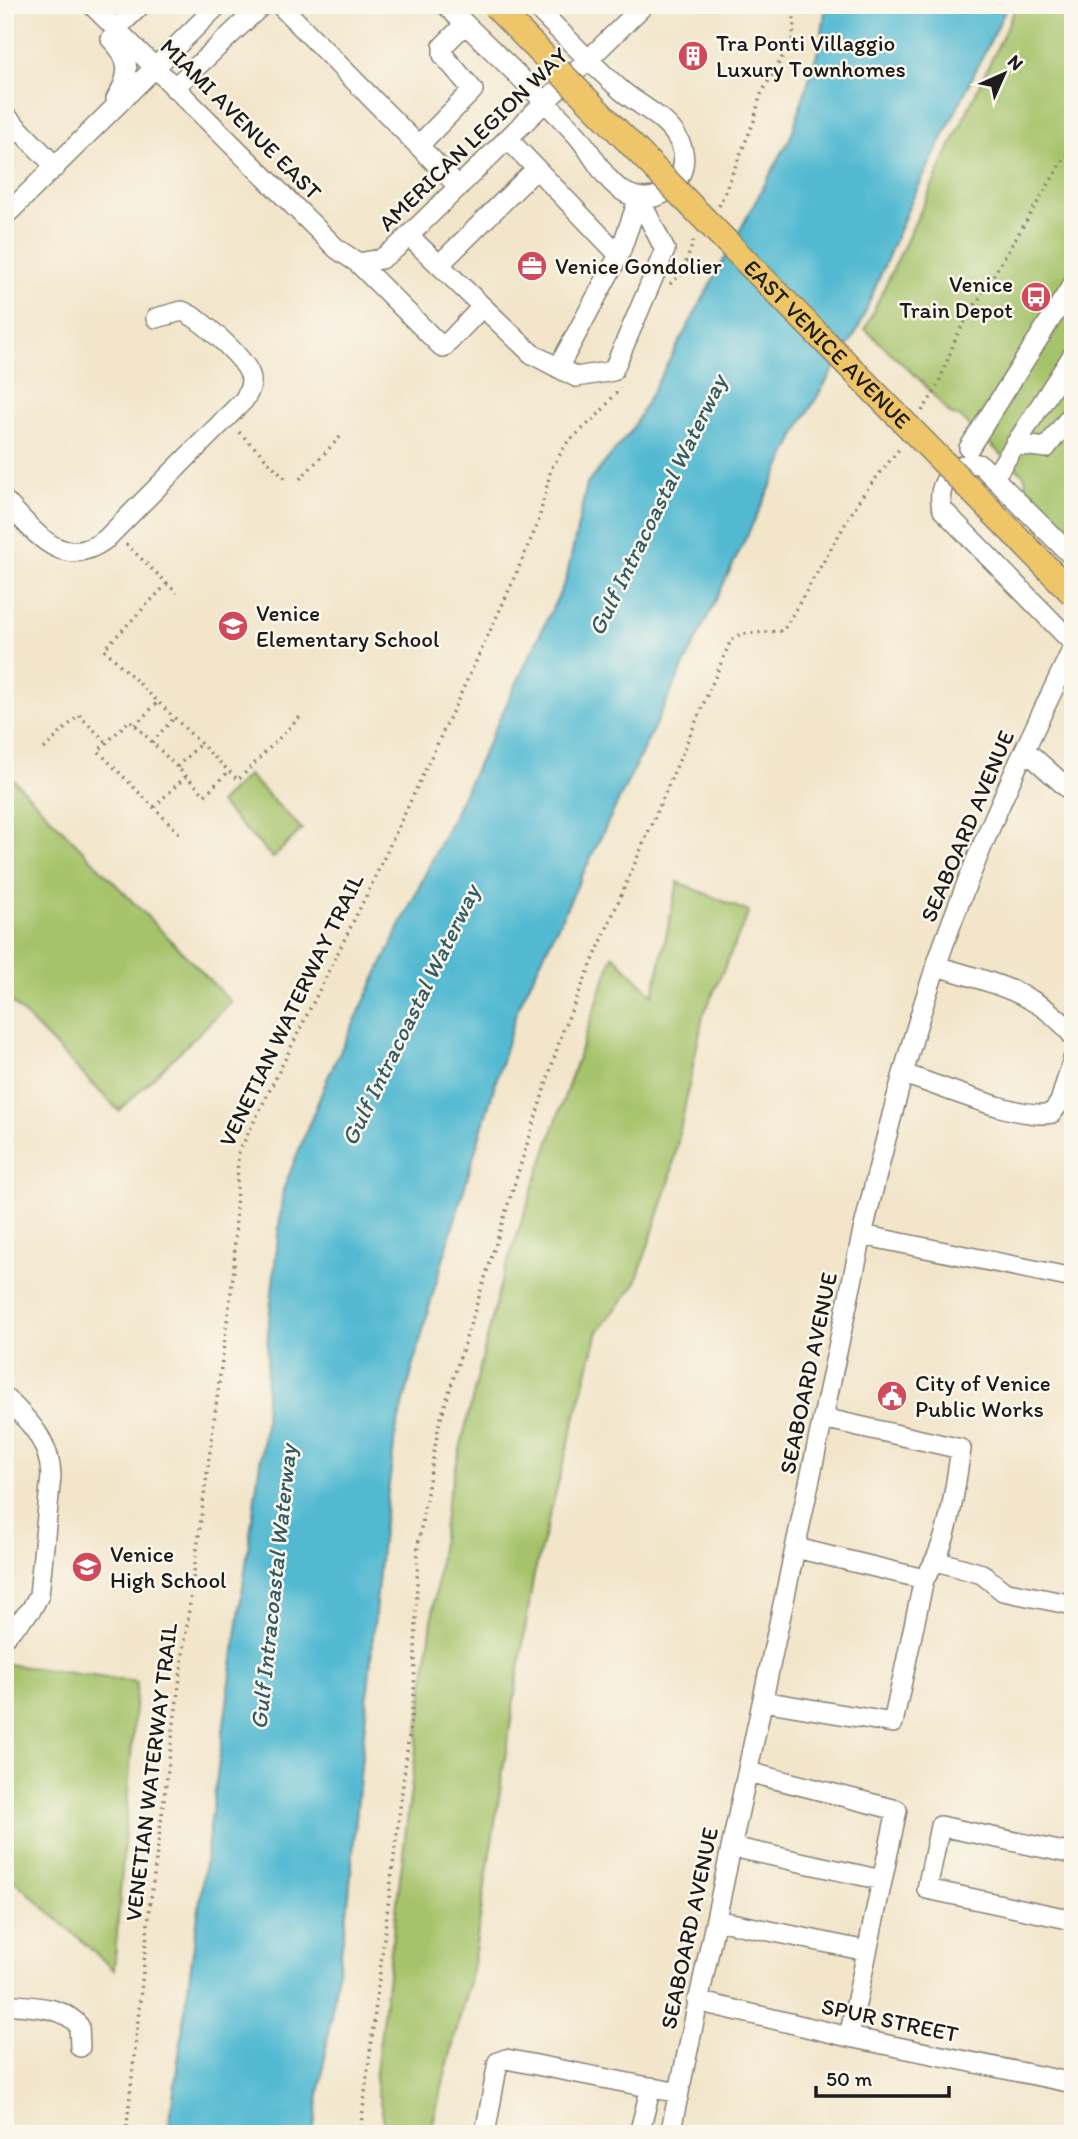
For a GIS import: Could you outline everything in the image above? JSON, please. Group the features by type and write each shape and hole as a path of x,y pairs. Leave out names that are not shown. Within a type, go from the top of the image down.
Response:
{"main road":[{"name":"EAST VENICE AVENUE","path":"495,6 1073,594"}],"street":[{"path":"79,5 126,57 124,86 103,120"},
{"name":"MIAMI AVENUE EAST","path":"92,5 337,249 358,263 443,348 482,307"},
{"path":"116,29 141,5"},
{"path":"6,213 56,167 218,5"},
{"path":"174,88 262,5"},
{"path":"280,5 458,187"},
{"path":"446,5 582,140 611,182 625,193 639,198 659,195 676,181 684,166 681,147 669,128 589,60 534,5"},
{"name":"AMERICAN LEGION WAY","path":"358,263 382,259 409,236 644,5"},
{"path":"418,146 473,90 443,55 443,46 465,24"},
{"path":"5,115 56,167"},
{"path":"508,139 619,255"},
{"path":"439,265 536,169"},
{"path":"558,368 619,255 639,198"},
{"path":"409,236 532,355 576,377 614,371 665,250 639,198"},
{"path":"968,448 1073,284"},
{"path":"5,501 52,547 72,552 92,549 106,540 244,400 251,384 247,368 203,323 182,311 156,318"},
{"path":"995,476 1073,355"},
{"path":"1015,444 1046,448 1073,413"},
{"path":"1073,557 995,476 972,462 962,465 943,482 939,501 943,510 1073,645"},
{"name":"SEABOARD AVENUE","path":"670,2134 862,1235 903,1074 936,966 999,805 1073,645"},
{"path":"1025,750 1073,793"},
{"path":"936,966 1001,986 1027,998 1073,1036"},
{"path":"903,1074 1042,1116 1052,1113 1059,1102 1073,1059"},
{"path":"862,1235 1073,1278"},
{"path":"5,1397 43,1438 50,1458 51,1476 39,1595 31,1610 5,1636"},
{"path":"763,1701 892,1723 924,1579 937,1561 961,1449 823,1419"},
{"path":"796,1548 924,1579"},
{"path":"937,1561 982,1574 1003,1591 1073,1605"},
{"path":"748,1772 897,1810 849,2037"},
{"path":"1073,1854 940,1826 927,1889 1073,1920"},
{"path":"732,1847 882,1880"},
{"path":"716,1920 867,1951"},
{"name":"SPUR STREET","path":"697,2001 849,2037 1073,2083"},
{"path":"5,2004 68,2015 79,2026 80,2047"},
{"path":"485,2134 498,2062 506,2060 679,2093"},
{"path":"639,2134 650,2087"}],"path":[{"path":"718,208 730,185 754,121 760,96 793,38 795,5"},
{"path":"920,415 936,390 957,334 1073,144"},
{"path":"664,289 682,274 700,228"},
{"name":"VENETIAN WATERWAY TRAIL","path":"126,2134 150,1905 234,1269 238,1154 390,846 506,597 538,523 551,469 567,443 600,413 624,379"},
{"path":"239,432 285,478"},
{"path":"300,479 341,436"},
{"path":"360,2134 414,1694 418,1545 439,1424 563,1030 731,640 741,634 783,631 861,497 903,444"},
{"path":"127,544 177,593"},
{"path":"167,584 104,649 238,780 300,717"},
{"path":"135,724 158,702"},
{"path":"44,749 79,715 107,743"},
{"path":"152,742 174,718"},
{"path":"179,833 98,751 130,720 205,795 229,772"},
{"path":"177,767 200,744"},
{"path":"154,807 186,776"},
{"path":"5,2063 11,2065"}],"green space":[{"path":"1017,5 1073,5 1073,535 1027,486 1024,475 960,417 950,414 922,382 865,329"},
{"path":"5,771 231,1002 119,1111 5,995"},
{"path":"248,775 302,829 273,858 219,803"},
{"path":"678,882 749,912 703,1016 670,1180 635,1285 598,1331 533,1579 472,1970 430,2134 387,2134 375,2080 446,1507 500,1285 613,955 653,995"},
{"path":"5,1664 137,1682 114,1970 5,1872"}],"water":[{"name":"Gulf Intracoastal Waterway","path":"826,5 1008,5 910,204 858,329 802,422 517,1010 430,1304 396,1431 383,1529 348,1906 313,2134 168,2134 265,1425 268,1330 283,1190 328,1077 566,580 587,484 631,431 791,136 821,41"}],"place":[{"name":"Tra Ponti Villaggio Luxury Townhomes","path":"693,56"},
{"name":"Venice Gondolier","path":"532,266"},
{"name":"Venice Train Depot","path":"1036,297"},
{"name":"Venice Elementary School","path":"233,626"},
{"name":"City of Venice Public Works","path":"892,1396"},
{"name":"Venice High School","path":"87,1567"}]}
